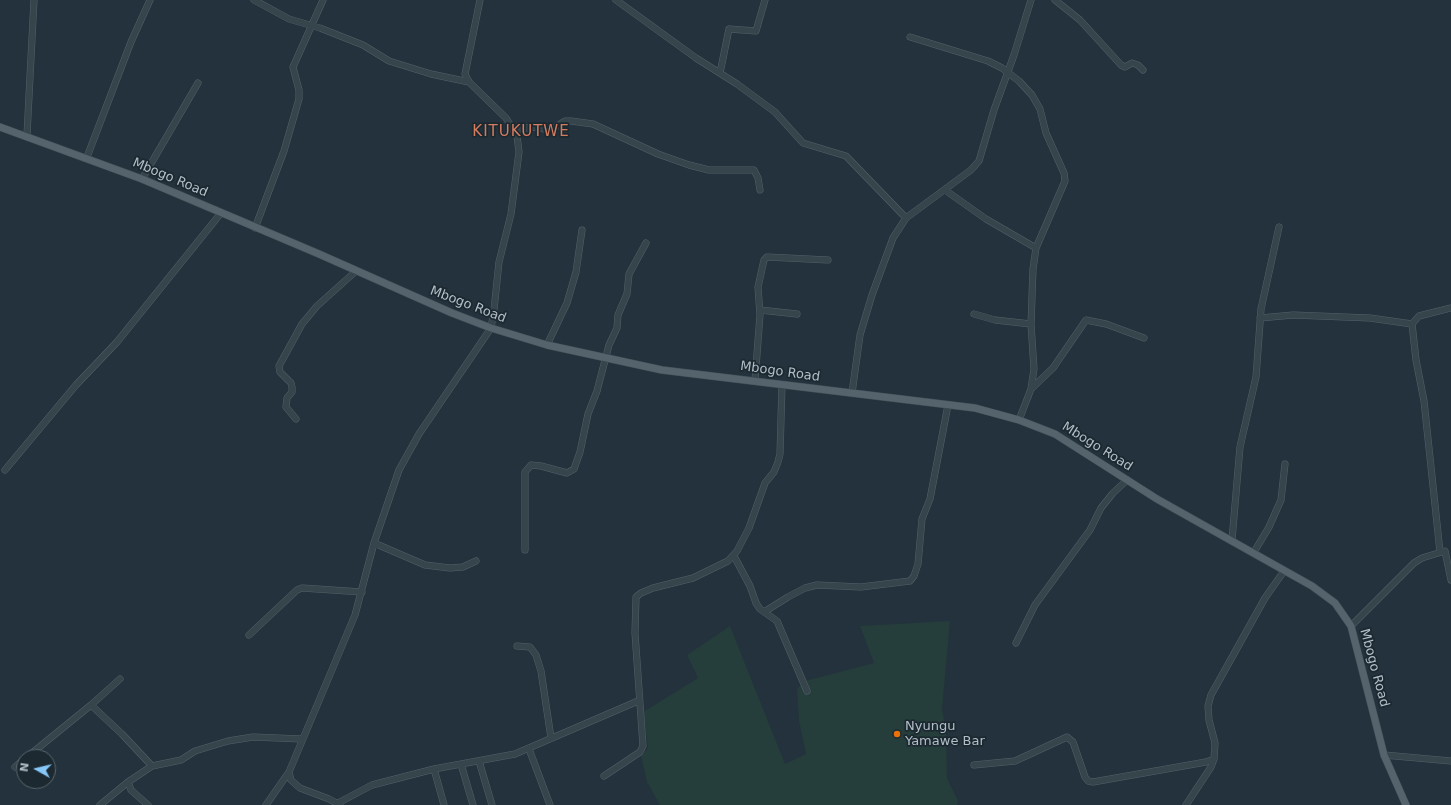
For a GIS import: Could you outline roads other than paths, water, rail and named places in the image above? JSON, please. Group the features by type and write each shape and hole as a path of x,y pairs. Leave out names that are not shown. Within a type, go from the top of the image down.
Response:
{"main road":[{"name":"Mbogo Road","path":"0,127 27,135 142,179 452,313 491,328 547,345 662,370 755,380 975,408 1019,420 1055,434 1157,499 1254,552 1312,586 1335,603 1351,626 1384,755 1406,805"}],"street":[{"path":"27,135 34,0"},
{"path":"87,157 131,42 150,0"},
{"path":"254,0 289,18 363,45 389,61 431,74 469,82"},
{"path":"255,228 284,150 299,98 299,90 293,66 323,0"},
{"path":"266,805 288,772 355,615 374,543 392,489 407,453 456,377 491,328 499,262 514,191 518,152 517,136 506,118 469,82 465,74 480,0"},
{"path":"616,0 696,58 720,73 783,118 803,143 846,156 906,218"},
{"path":"720,73 729,29 756,31 766,0"},
{"path":"852,393 860,335 889,247 906,218 972,170 979,161 1031,0"},
{"path":"1055,0 1080,20 1121,65 1125,67 1132,63 1143,70"},
{"path":"910,37 988,61 1007,72 1029,92 1040,109 1046,133 1066,178 1036,248 1033,269 1031,324 1034,369 1031,389 1019,420"},
{"path":"142,179 198,83"},
{"path":"513,130 532,127 551,130 565,121 593,124 658,154 689,165 722,171 754,170 758,178 760,190"},
{"path":"945,190 986,219 1036,248"},
{"path":"5,470 76,385 117,342 221,213"},
{"path":"1232,540 1240,447 1256,377 1260,318 1279,227"},
{"path":"547,345 567,303 576,272 582,230"},
{"path":"525,550 525,472 531,465 567,473 574,469 580,452 588,414 597,391 609,345 617,328 618,315 627,294 632,267 646,243"},
{"path":"755,380 760,310 758,286 761,267 766,258 828,260"},
{"path":"296,419 286,407 287,398 292,392 291,383 280,372 279,366 302,324 317,306 356,271"},
{"path":"1451,308 1419,316 1412,324 1416,360 1424,401 1445,551 1451,580"},
{"path":"760,310 797,314"},
{"path":"974,314 995,320 1031,324"},
{"path":"1260,318 1293,315 1370,318 1412,324"},
{"path":"1031,389 1053,368 1086,320 1106,324 1144,338"},
{"path":"604,776 642,749 638,701 635,611 636,597 653,588 693,578 728,561 734,556 742,544 749,528 765,483 774,472 778,462 780,454 782,384"},
{"path":"764,612 805,588 816,585 861,587 910,581 914,576 918,564 922,519 930,499 948,404"},
{"path":"1254,552 1269,528 1281,500 1285,464"},
{"path":"1016,643 1035,605 1086,536 1101,508 1113,493 1127,480"},
{"path":"374,543 425,565 457,568 476,561"},
{"path":"1351,626 1414,563 1422,558 1445,551"},
{"path":"734,556 750,586 756,603 764,612 777,621 807,691"},
{"path":"1186,805 1211,767 1214,759 1215,743 1209,720 1208,706 1211,694 1265,598 1284,570"},
{"path":"249,635 297,590 302,588 362,592"},
{"path":"517,646 530,647 536,655 541,671 551,738"},
{"path":"37,749 91,705 120,679"},
{"path":"288,772 291,780 300,788 339,804 372,786 434,769 515,754 638,701"},
{"path":"91,705 122,734 152,766"},
{"path":"100,805 128,782 152,766 181,760 195,751 228,741 253,737 302,739"},
{"path":"974,765 1015,761 1067,737 1073,742 1085,776 1088,781 1093,782 1206,762 1214,759"},
{"path":"529,749 550,805"},
{"path":"1384,755 1451,761"},
{"path":"479,761 492,805"},
{"path":"461,764 473,805"},
{"path":"434,769 444,805"},
{"path":"128,782 131,790 148,805"}],"place":[{"name":"Nyungu Yamawe Bar","path":"897,734"}],"district":[{"name":"KITUKUTWE","path":"521,132"}]}
